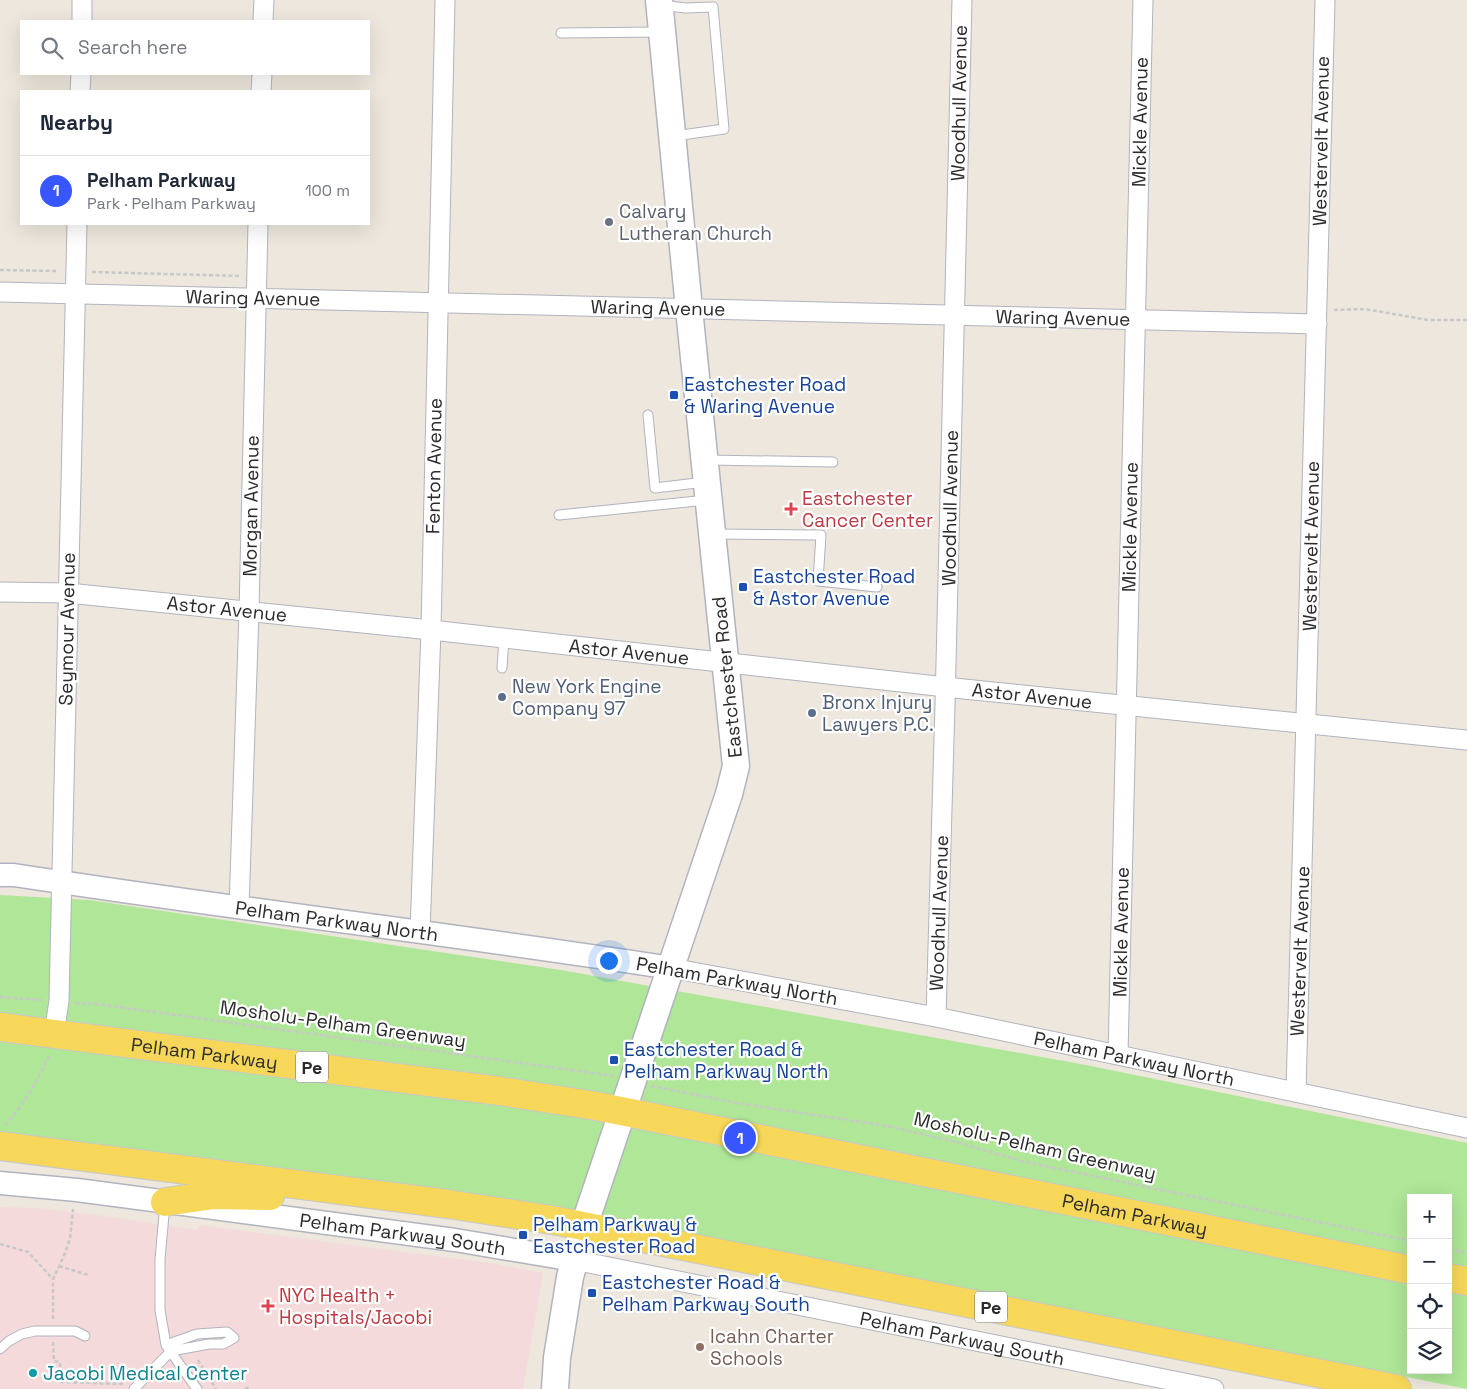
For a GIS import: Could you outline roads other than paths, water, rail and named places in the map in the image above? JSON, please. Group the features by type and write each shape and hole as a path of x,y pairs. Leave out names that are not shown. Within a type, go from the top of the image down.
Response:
{"main road":[{"name":"Eastchester Road","path":"555,1389 557,1358 574,1260 729,794 736,766 660,2"},
{"name":"Pelham Parkway","path":"0,1027 53,1043 500,1091 623,1112 1407,1269"},
{"name":"Pe","path":"2,1137 354,1193 466,1207 584,1226 1397,1389"},
{"path":"165,1202 214,1195 277,1196 354,1193"},
{"path":"1452,1279 1467,1281"}],"street":[{"path":"82,0 82,20"},
{"path":"263,20 264,0"},
{"name":"Fenton Avenue","path":"420,932 431,630 445,0"},
{"name":"Woodhull Avenue","path":"936,1017 946,687 962,0"},
{"name":"Mickle Avenue","path":"1118,1054 1143,0"},
{"name":"Westervelt Avenue","path":"1296,1092 1325,0"},
{"path":"80,90 81,75"},
{"path":"261,90 262,75"},
{"name":"Seymour Avenue","path":"53,1043 58,1001 77,225"},
{"name":"Morgan Avenue","path":"239,908 249,612 258,225"},
{"name":"Waring Avenue","path":"0,292 1317,324"},
{"name":"Astor Avenue","path":"0,592 68,593 431,630 1126,706 1467,740"},
{"name":"Pelham Parkway North","path":"0,875 14,875 671,968 936,1017 1467,1128"},
{"name":"Pelham Parkway South","path":"0,1183 77,1190 455,1240 574,1260 1214,1389"}],"lane":[{"path":"660,2 685,8 713,7 724,129 672,136"},
{"path":"562,33 662,32"},
{"path":"648,415 655,488 833,462"},
{"path":"559,515 707,481"},
{"path":"713,534 821,535 818,581 877,586"},
{"path":"502,668 504,638"},
{"path":"165,1202 160,1259 160,1310 169,1348 198,1389"},
{"path":"0,1349 9,1341 22,1334 35,1331 76,1331 85,1336"},
{"path":"134,1389 169,1348 197,1334 227,1332 234,1338 223,1344 169,1348"}],"place":[{"name":"Calvary Lutheran Church","path":"609,222"},
{"name":"Eastchester Road & Waring Avenue","path":"674,395"},
{"name":"Eastchester Cancer Center","path":"791,509"},
{"name":"Eastchester Road & Astor Avenue","path":"743,587"},
{"name":"New York Engine Company 97","path":"502,697"},
{"name":"Bronx Injury Lawyers P.C.","path":"812,713"},
{"name":"Eastchester Road & Pelham Parkway North","path":"614,1060"},
{"name":"Pelham Parkway","path":"740,1138"},
{"name":"Pelham Parkway & Eastchester Road","path":"523,1235"},
{"name":"Eastchester Road & Pelham Parkway South","path":"592,1293"},
{"name":"NYC Health + Hospitals/Jacobi","path":"268,1306"},
{"name":"Icahn Charter Schools","path":"700,1347"},
{"name":"Jacobi Medical Center","path":"33,1373"}]}
